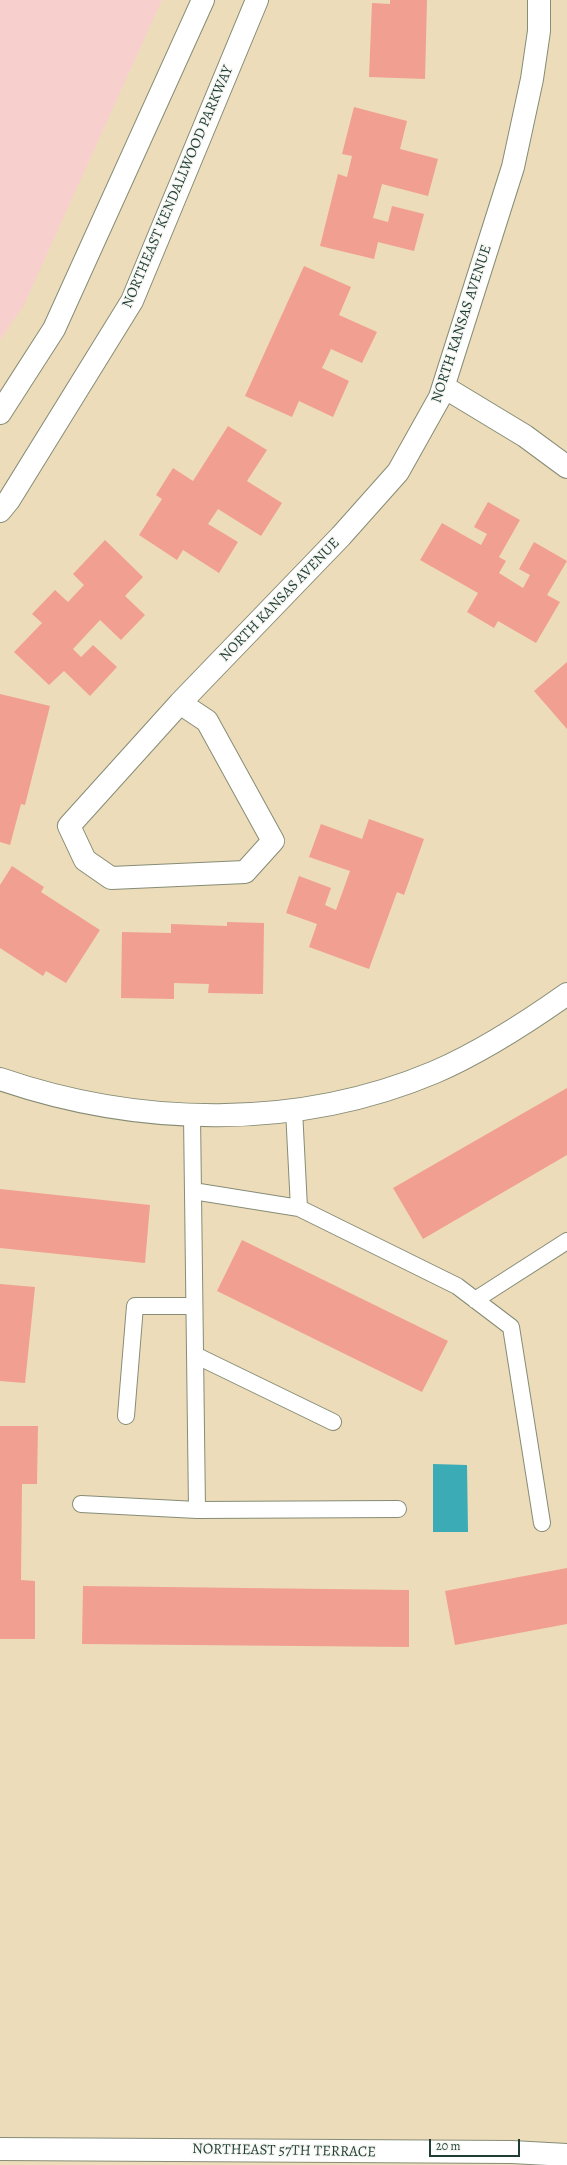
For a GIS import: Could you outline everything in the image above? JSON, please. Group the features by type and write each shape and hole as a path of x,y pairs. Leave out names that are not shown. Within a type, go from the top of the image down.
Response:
{"street":[{"path":"0,413 54,329 203,0"},
{"name":"NORTHEAST KENDALLWOOD PARKWAY","path":"0,511 9,500 132,301 257,0"},
{"name":"NORTH KANSAS AVENUE","path":"180,703 206,721 273,841 245,872 111,878 85,860 69,826 180,703 341,536 398,472 440,397 513,167 532,79 539,31 539,0"},
{"path":"444,387 525,436 567,466"},
{"path":"0,1079 86,1103 158,1113 242,1115 326,1106 381,1092 461,1060 567,994"},
{"name":"NORTHEAST 57TH TERRACE","path":"0,2148 512,2152 567,2155"}],"lane":[{"path":"294,1110 299,1208"},
{"path":"192,1115 197,1510"},
{"path":"193,1191 299,1208 457,1286 511,1327 542,1523"},
{"path":"475,1300 567,1241"},
{"path":"126,1416 135,1306 194,1306"},
{"path":"195,1355 333,1422"},
{"path":"81,1504 197,1510 398,1509"}],"shaded area":[{"path":"0,0 162,0 24,305 0,340"}],"water":[{"path":"433,1464 467,1465 468,1532 433,1532"}],"building":[{"path":"390,0 427,0 425,79 369,77 372,3 390,4"},
{"path":"354,107 407,121 400,149 438,159 428,196 382,184 373,218 388,222 392,206 424,214 414,251 378,242 374,259 320,246 338,174 347,177 352,156 342,154"},
{"path":"304,266 351,287 339,315 377,332 362,363 331,349 322,368 349,381 333,417 299,401 292,417 245,396"},
{"path":"228,426 267,450 247,481 282,503 261,536 218,509 208,524 238,542 219,573 183,550 177,560 139,535 162,499 156,495 173,468 193,481"},
{"path":"488,502 520,520 499,557 506,561 499,573 523,588 530,575 519,569 534,542 567,561 547,595 560,602 536,643 498,621 494,628 467,612 478,593 420,560 442,523 481,545 487,534 474,527"},
{"path":"105,540 143,577 125,596 145,615 121,640 100,620 73,649 81,657 93,645 117,667 90,696 64,671 49,685 14,652 42,623 32,614 55,590 68,602 84,585 73,574"},
{"path":"567,662 567,729 534,691"},
{"path":"0,694 50,706 25,805 21,804 10,845 0,842"},
{"path":"369,819 424,839 404,895 397,892 369,969 309,947 317,924 286,913 299,876 331,888 325,905 336,910 350,871 309,857 321,824 362,839"},
{"path":"12,866 44,887 41,892 100,930 66,983 46,971 43,976 0,948 0,885"},
{"path":"227,922 264,923 263,994 208,993 209,984 174,983 174,999 121,998 122,932 171,933 171,924 227,926"},
{"path":"567,1088 567,1155 423,1239 393,1188"},
{"path":"0,1189 150,1205 145,1263 0,1248"},
{"path":"242,1240 448,1341 422,1392 217,1291"},
{"path":"0,1284 35,1287 25,1383 0,1381"},
{"path":"0,1426 38,1426 37,1484 22,1484 21,1580 35,1581 35,1639 0,1639"},
{"path":"567,1568 567,1624 455,1645 445,1591"},
{"path":"83,1586 409,1590 409,1647 82,1644"}]}
